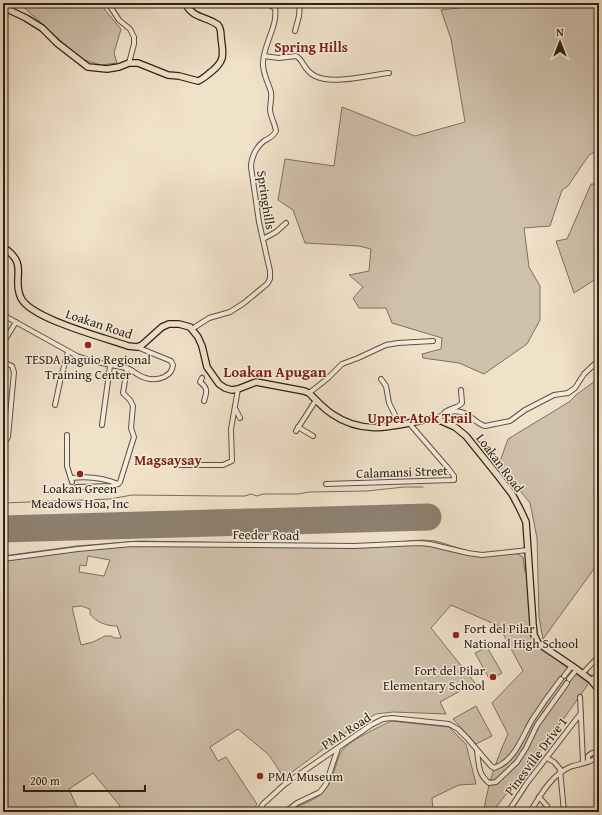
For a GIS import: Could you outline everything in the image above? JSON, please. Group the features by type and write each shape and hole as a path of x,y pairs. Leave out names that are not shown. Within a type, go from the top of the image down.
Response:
{"main road":[{"path":"3,7 26,18 42,28 57,43 88,67 107,69 119,67 129,63 138,63 168,75 179,76 196,81 201,80 220,65 223,55 220,27 193,13 185,3"},
{"name":"Loakan Road","path":"3,247 16,258 19,269 19,293 23,302 30,309 58,322 128,346 138,347 162,327 169,324 180,324 192,329"},
{"path":"192,329 202,346 205,370 219,384 227,389 238,389 250,383 261,382 309,393 333,414 357,426 380,428 435,419"},
{"name":"Loakan Road","path":"435,419 455,427 466,436 512,494 526,522 534,635 538,643 590,680 599,690"}],"street":[{"path":"108,3 114,13 133,33 134,44 129,63"},
{"path":"265,3 273,6 289,3"},
{"path":"294,31 301,3"},
{"name":"Springhills","path":"192,329 209,318 234,310 267,284 270,277 259,222 251,167 252,158 257,148 261,143 273,136 276,131 270,110 271,93 266,81 262,63 276,21 275,8 273,6"},
{"path":"264,56 279,58 299,57 305,70 314,76 332,80 389,73"},
{"path":"263,239 276,232 286,223"},
{"path":"3,316 68,352 88,360 110,366 127,368 138,375 152,379 165,376 171,372 173,365 171,361 138,347"},
{"path":"3,343 16,322"},
{"path":"309,393 327,379 342,364 386,344 398,342 433,341"},
{"path":"55,405 68,352"},
{"path":"445,412 462,413 484,426 510,421 524,410 554,395 568,393 575,388 584,374 599,360"},
{"path":"3,362 12,366 14,372 8,437 3,439"},
{"path":"102,425 110,366"},
{"path":"118,484 134,438 131,428 132,406 130,400 123,393 127,368"},
{"path":"202,378 200,382 207,391 204,401"},
{"path":"381,379 386,386 389,403 400,425"},
{"path":"180,465 223,465 230,463 233,458 231,429 236,410 238,389"},
{"path":"435,419 451,408 460,406 462,403 461,390"},
{"path":"313,436 297,429 316,400"},
{"path":"236,410 240,418"},
{"name":"Calamansi Street","path":"326,484 454,480 454,476 410,423"},
{"path":"67,435 67,466 72,480 82,476 95,477 118,484"},
{"path":"77,487 113,486 118,484"},
{"name":"Feeder Road","path":"3,559 78,549 132,544 354,546 419,543 482,555 528,550"},
{"path":"582,674 599,656"},
{"path":"477,751 482,778 489,783 496,782 517,762 526,748 537,725 568,681 574,668"},
{"name":"PMA Road","path":"258,812 263,804 281,787 371,725 383,719 392,718 450,724 458,729 467,738 491,766 494,768 500,766 518,746 532,721 563,677 574,668"},
{"path":"590,680 599,674"},
{"path":"552,692 557,695"},
{"path":"580,698 585,762"},
{"name":"Pinesville Drive 1","path":"508,812 527,783 581,713"},
{"path":"530,812 539,797 560,772 585,762 592,752 595,753 599,745"},
{"path":"285,812 297,803 320,792 326,784 338,747"},
{"path":"547,758 557,765 560,772 560,786 564,812"},
{"path":"539,797 547,806 549,812"}],"shaded area":[{"path":"19,3 99,3 121,29 114,53 117,63 101,65 81,59"},
{"path":"487,3 599,3 599,150 589,155 568,186 562,190 550,226 524,228 529,267 540,286 540,320 527,344 484,374 459,363 423,358 422,354 441,349 442,338 392,323 386,308 359,308 353,298 363,287 349,275 369,271 371,249 359,246 305,243 293,210 278,200 285,159 334,166 342,107 415,136 465,122 451,39 441,10"},
{"path":"591,184 599,184 599,277 574,293 556,241 567,239"},
{"path":"599,378 599,562 543,639 539,617 537,538 530,503 498,467 508,439 569,402"},
{"path":"423,540 436,541 471,552 487,553 512,551 523,557 525,572 527,572 531,637 536,645 589,683 547,742 493,811 484,809 493,771 508,734 492,703 523,671 499,626 451,605 431,628 475,683 440,702 446,714 393,712 376,714 352,728 284,778 269,755 238,729 210,747 218,761 226,757 257,804 252,812 115,812 120,806 93,773 69,789 79,812 3,812 3,556 77,546 140,541 357,545","holes":["88,556 110,560 104,576 79,572 80,565 86,566","81,606 90,609 90,614 98,621 117,626 121,638 105,636 93,642 81,645 72,607"]},
{"path":"487,647 502,673 490,680 475,653"},
{"path":"476,706 492,736 476,744 453,719"},
{"path":"391,721 449,727 466,744 476,784 459,785 432,798 433,812 290,812 317,797 324,791 330,782 341,752 344,748 364,735"}],"waterway":[{"path":"3,503 110,499 132,495 245,496 251,494 257,496 263,494 367,491 404,487 423,487"}],"runway":[{"path":"3,529 428,517"}],"tunnel":[{"path":"202,378 204,372"}],"place":[{"name":"TESDA Baguio Regional Training Center","path":"88,345"},
{"name":"Loakan Green Meadows Hoa, Inc","path":"80,474"},
{"name":"Fort del Pilar National High School","path":"456,635"},
{"name":"Fort del Pilar Elementary School","path":"493,677"},
{"name":"PMA Museum","path":"260,776"}],"district":[{"name":"Spring Hills","path":"311,47"},
{"name":"Loakan Apugan","path":"275,371"},
{"name":"Upper Atok Trail","path":"420,418"},
{"name":"Magsaysay","path":"168,460"}]}
